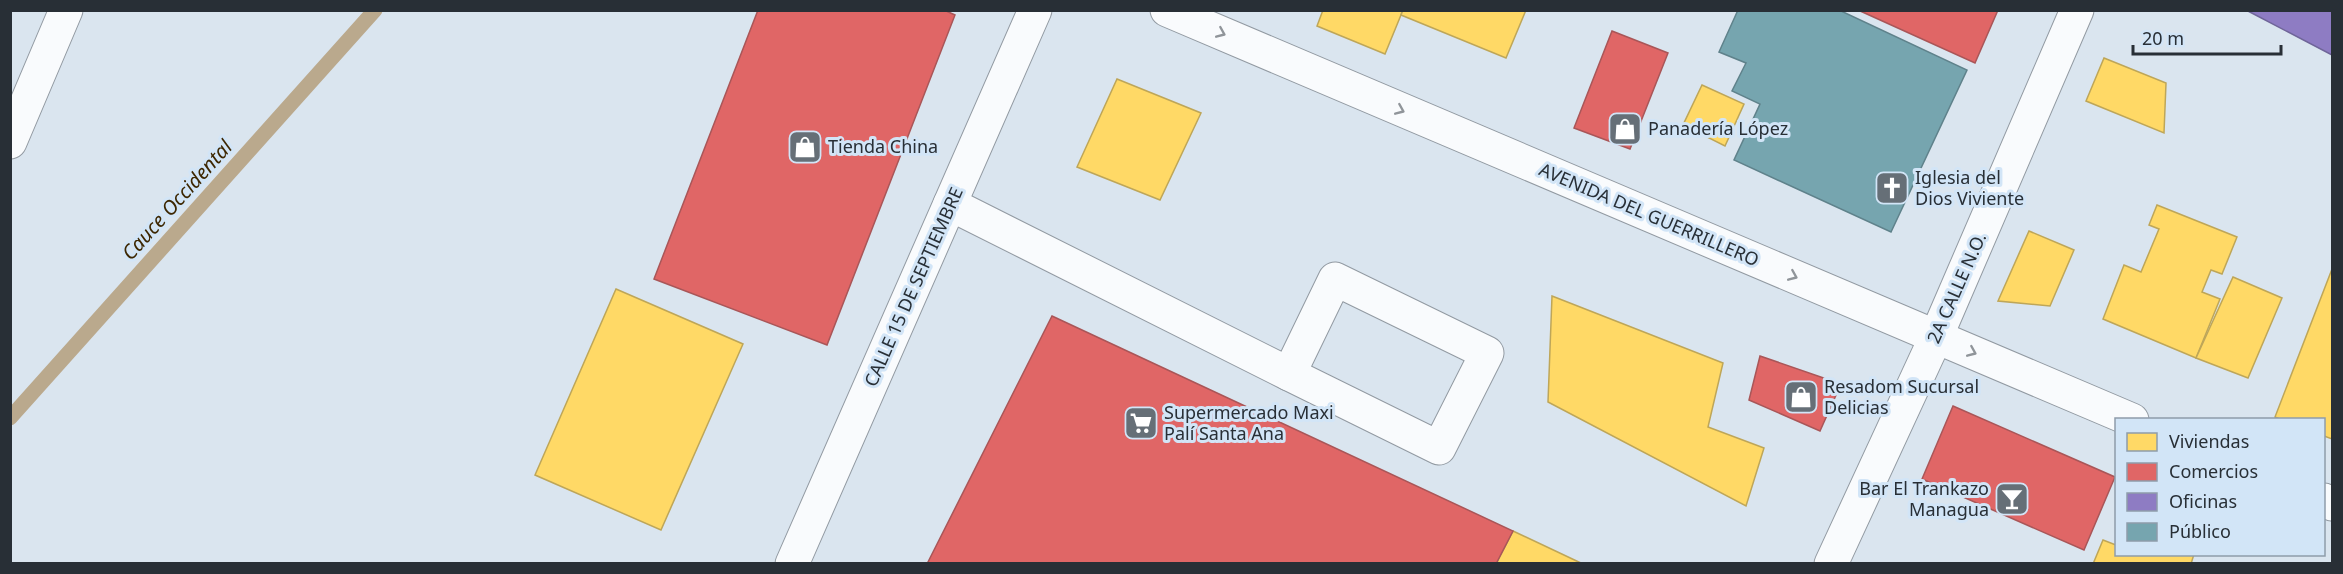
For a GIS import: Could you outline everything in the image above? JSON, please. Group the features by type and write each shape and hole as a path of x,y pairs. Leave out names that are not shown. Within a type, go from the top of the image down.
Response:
{"street":[{"path":"10,142 66,10"},
{"name":"CALLE 15 DE SEPTIEMBRE","path":"792,564 1035,10"},
{"name":"AVENIDA DEL GUERRILLERO","path":"1167,10 2127,418"},
{"name":"2A CALLE N.O.","path":"1831,564 1936,337 2077,10"},
{"path":"950,204 1289,374 1439,448 1486,353 1335,279 1289,374"}],"building: Viviendas":[{"path":"1323,10 1403,10 1385,54 1317,26"},
{"path":"1403,10 1526,10 1506,58 1401,15"},
{"path":"2104,58 2166,83 2164,133 2086,101"},
{"path":"1117,79 1201,113 1160,200 1077,167"},
{"path":"1702,85 1744,104 1725,146 1683,125"},
{"path":"2157,205 2237,237 2222,274 2211,270 2202,292 2220,299 2196,358 2103,319 2124,265 2141,272 2159,229 2149,225"},
{"path":"2029,231 2074,250 2050,306 1998,301"},
{"path":"2332,269 2332,439 2325,436 2325,418 2275,417"},
{"path":"2233,277 2282,298 2248,378 2196,358"},
{"path":"616,289 743,344 661,530 535,475"},
{"path":"1552,296 1723,363 1708,427 1764,448 1746,506 1548,402"},
{"path":"1513,531 1583,564 1496,564"},
{"path":"2103,540 2115,545 2115,556 2193,556 2191,564 2093,564"}],"building: Comercios":[{"name":"Tienda China","path":"758,10 944,10 955,15 827,345 654,279"},
{"path":"1858,10 1998,10 1975,63"},
{"path":"1612,31 1668,53 1630,149 1574,128"},
{"name":"Supermercado Maxi Palí Santa Ana","path":"1052,316 1513,531 1496,564 927,564"},
{"path":"1760,356 1841,384 1820,431 1749,400"},
{"path":"1953,406 2115,477 2084,550 1922,479"}],"building: Oficinas":[{"path":"2246,10 2332,10 2332,55"}],"building: Público":[{"path":"1738,10 1839,10 1967,70 1891,232 1734,160 1760,104 1732,91 1746,63 1719,52"}],"waterway":[{"name":"Cauce Occidental","path":"10,418 375,10"}],"place":[{"name":"Panadería López","path":"1625,129"},
{"name":"Tienda China","path":"805,147"},
{"name":"Iglesia del Dios Viviente","path":"1892,188"},
{"name":"Resadom Sucursal Delicias","path":"1801,397"},
{"name":"Supermercado Maxi Palí Santa Ana","path":"1141,423"},
{"name":"Bar El Trankazo Managua","path":"2012,499"}]}
